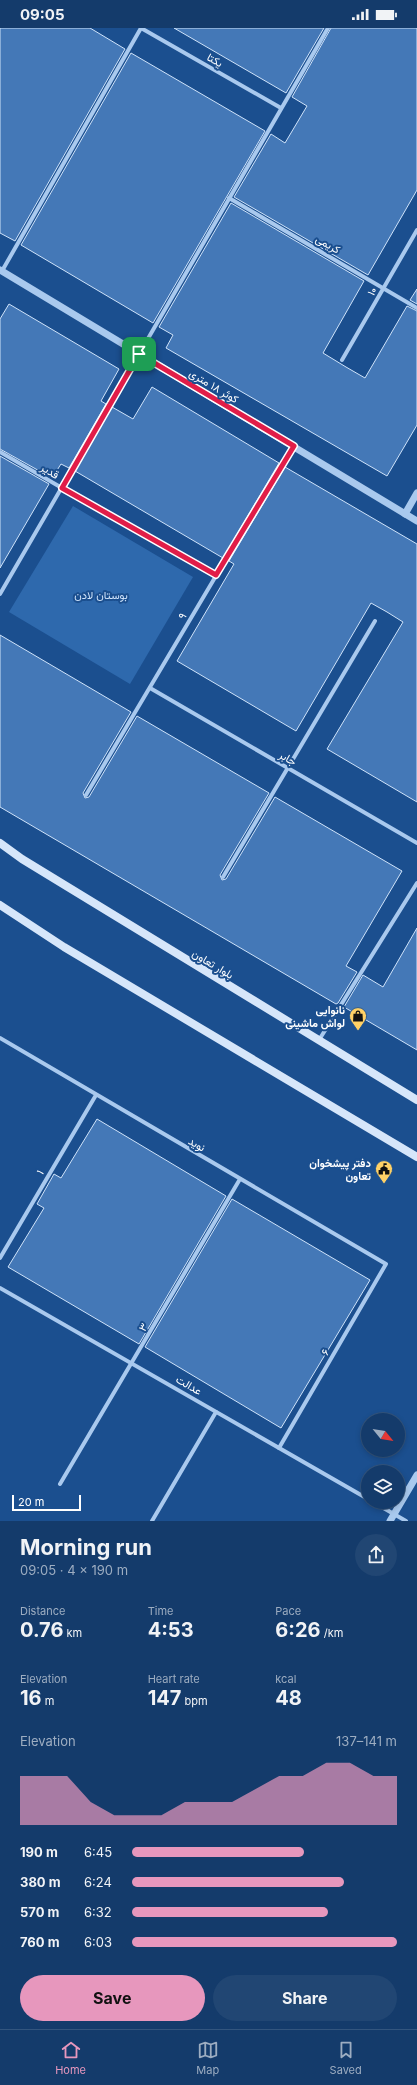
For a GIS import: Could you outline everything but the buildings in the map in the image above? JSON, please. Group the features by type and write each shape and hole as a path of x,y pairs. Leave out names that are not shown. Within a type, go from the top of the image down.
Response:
{"main road":[{"name":"بلوار تعاون","path":"0,843 29,863 417,1100"},
{"path":"0,905 64,947 417,1157"}],"street":[{"path":"1,270 141,28"},
{"name":"یکتا","path":"141,28 281,108"},
{"path":"0,594 328,28"},
{"name":"کریمی","path":"229,198 384,287 417,308"},
{"name":"۱۰","path":"342,360 417,230"},
{"name":"کوثر ۱۸ متری","path":"1,270 417,521"},
{"name":"۹","path":"86,795 294,446"},
{"name":"قدیر","path":"0,452 216,575"},
{"path":"405,514 417,493"},
{"path":"223,877 375,621"},
{"name":"جابر","path":"150,688 417,843"},
{"path":"318,1040 417,883"},
{"name":"نوید","path":"0,1038 386,1264"},
{"name":"۱","path":"0,1258 96,1095"},
{"name":"۳","path":"60,1484 240,1179"},
{"name":"۶","path":"279,1448 386,1264"},
{"name":"عدالت","path":"0,1288 361,1495"},
{"path":"152,1521 216,1412"},
{"path":"390,1521 417,1475"},
{"path":"385,1509 406,1521"}],"green space":[{"name":"بوستان لادن","path":"73,506 193,577 130,684 9,612"}],"place":[{"name":"نانوایی لواش ماشینی","path":"358,1031"},
{"name":"دفتر پیشخوان تعاون","path":"384,1184"}],"route":[{"path":"139,354 294,446 216,575 62,488 139,354"}]}
